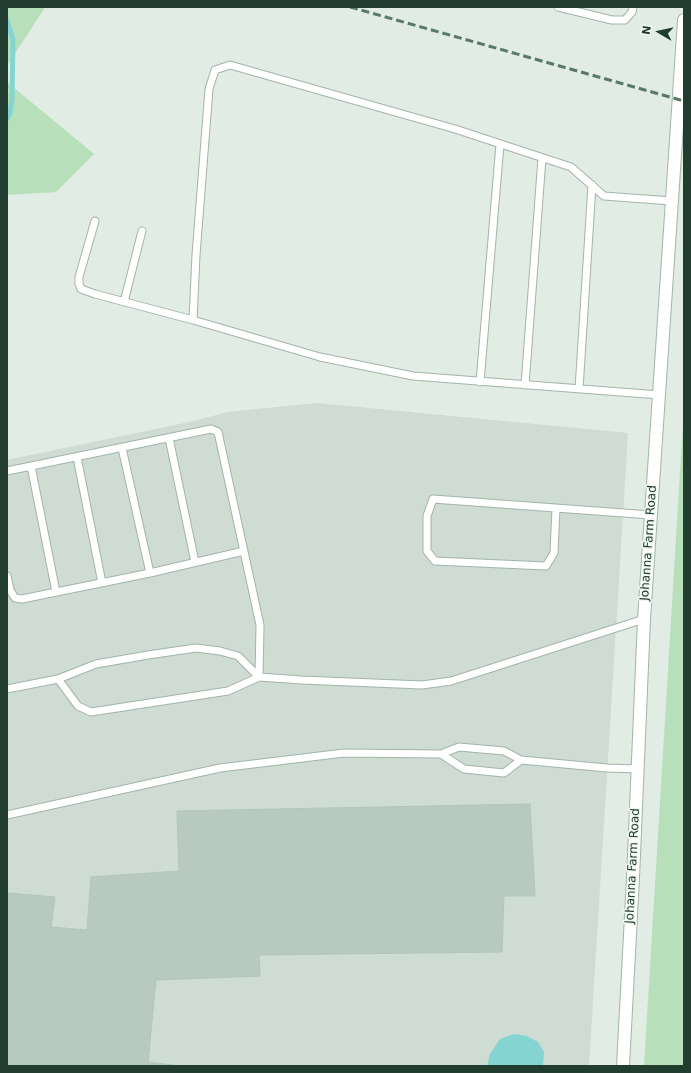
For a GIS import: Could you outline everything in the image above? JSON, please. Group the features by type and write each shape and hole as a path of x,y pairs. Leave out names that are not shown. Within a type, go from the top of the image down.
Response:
{"street":[{"name":"Johanna Farm Road","path":"623,1066 644,619 684,20"}],"lane":[{"path":"558,7 612,20 625,20 632,12 633,7"},
{"path":"193,320 196,255 209,89 216,70 230,65 448,127 571,167 604,196 672,201"},
{"path":"480,382 500,144"},
{"path":"524,385 542,158"},
{"path":"580,389 592,185"},
{"path":"95,222 79,277 79,284 82,289 95,294 193,320 320,357 413,376 659,395"},
{"path":"124,302 142,231"},
{"path":"7,471 211,429 218,432 260,625 259,677"},
{"path":"170,438 194,562"},
{"path":"122,448 150,573"},
{"path":"76,457 102,583"},
{"path":"31,466 56,592"},
{"path":"556,508 554,553 546,566 435,560 427,551 427,516 433,499 556,508 651,515"},
{"path":"7,576 10,590 15,598 22,599 150,573 244,551"},
{"path":"58,679 78,706 91,712 228,691 259,677 422,685 451,681 644,619"},
{"path":"7,689 58,679 96,664 196,648 220,651 238,656 259,677"},
{"path":"7,816 220,768 344,753 441,754 459,747 504,751 521,760 607,768 638,769"},
{"path":"441,754 464,769 504,773 521,760"}],"shaded area":[{"path":"317,403 628,433 589,1066 7,1066 7,460 194,421 228,412"}],"green space":[{"path":"7,7 45,7 7,66"},
{"path":"7,82 94,154 56,192 7,195"},
{"path":"684,406 684,1066 644,1066"}],"water":[{"path":"514,1034 527,1036 538,1042 544,1052 543,1066 487,1066 490,1054 500,1039"}],"building":[{"path":"530,804 535,896 504,896 502,952 259,955 260,976 156,980 148,1062 180,1066 7,1066 7,893 55,897 51,927 87,930 91,877 179,871 177,811"}],"waterway":[{"path":"7,20 13,40 12,99 10,113 7,119"}],"railway":[{"path":"350,7 684,101"}]}
